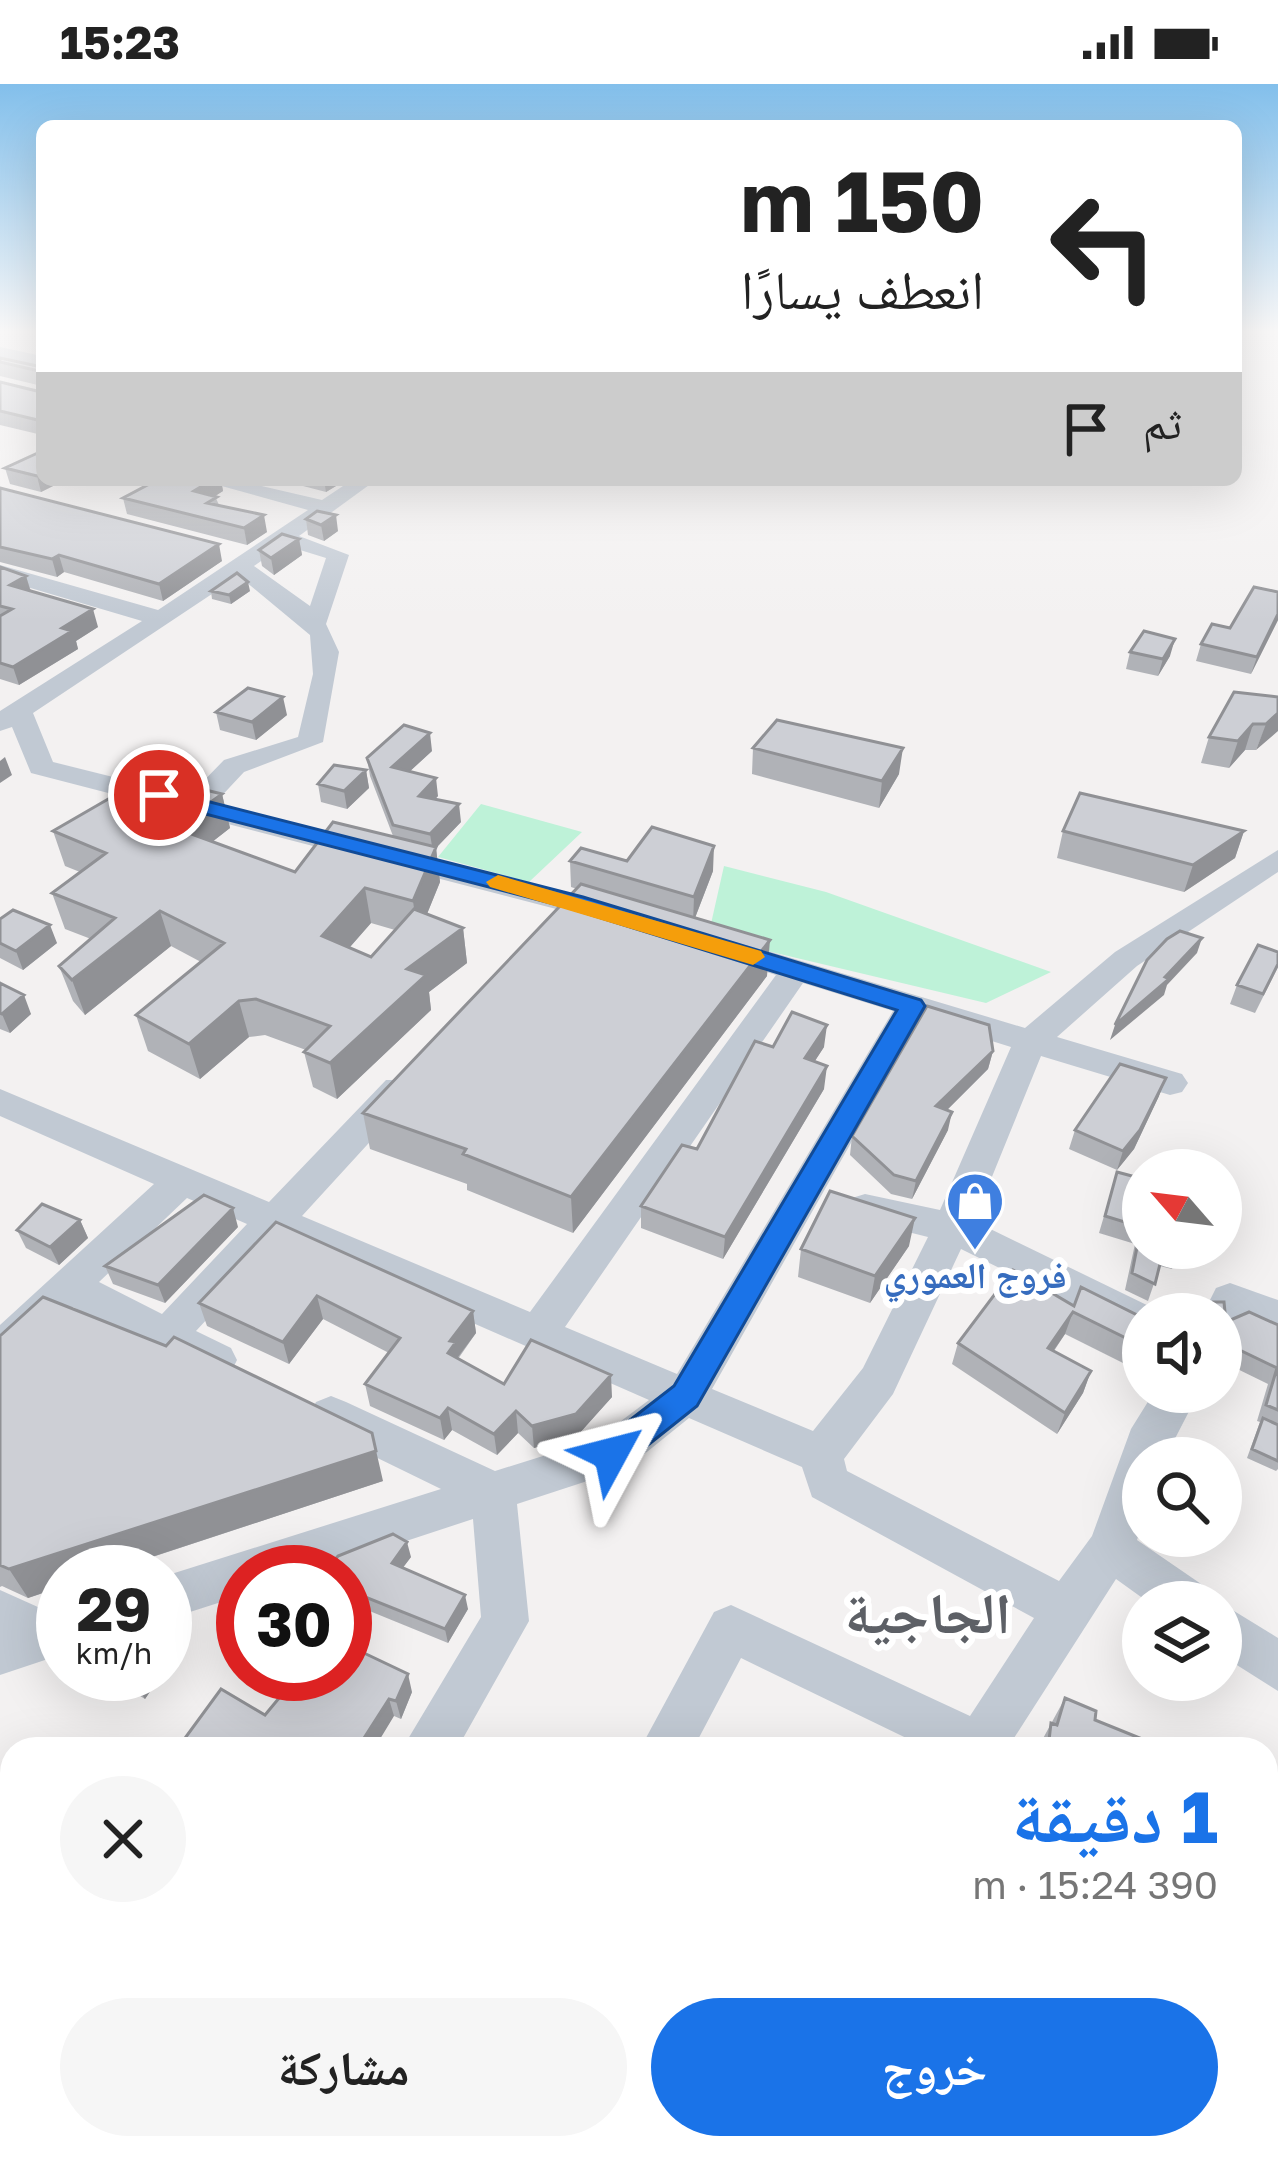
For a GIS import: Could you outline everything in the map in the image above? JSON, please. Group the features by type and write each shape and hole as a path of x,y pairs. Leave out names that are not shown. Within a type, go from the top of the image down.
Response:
{"street":[{"path":"235,486 324,507"},
{"path":"41,767 9,717 161,619 238,558 280,537 357,486"},
{"path":"280,537 338,555 317,620"},
{"path":"199,804 234,766 310,742 332,661 317,620 238,558"},
{"path":"0,572 161,619"},
{"path":"0,757 199,804 641,922"},
{"path":"821,1455 878,1381 952,1226 1030,1042 1126,959 1278,859"},
{"path":"543,935 574,902"},
{"path":"685,936 1170,1083"},
{"path":"538,1333 796,970"},
{"path":"328,1545 611,1454 686,1396 912,1006"},
{"path":"166,1336 416,1070"},
{"path":"0,1102 821,1455"},
{"path":"0,1351 181,1180"},
{"path":"803,1195 952,1226 1122,1311"},
{"path":"71,1287 248,1375"},
{"path":"1242,1304 1278,1317"},
{"path":"289,1395 493,1492"},
{"path":"986,1737 1111,1548 1153,1429 1164,1413"},
{"path":"821,1455 828,1483 1066,1610"},
{"path":"435,1737 506,1621 493,1492"},
{"path":"1111,1548 1157,1581"},
{"path":"0,1613 36,1627"},
{"path":"672,1737 731,1628 956,1737"},
{"path":"0,1652 36,1640"},
{"path":"1242,1641 1278,1667"}],"green space":[{"path":"481,804 582,832 529,882 438,857"},
{"path":"724,866 826,892 1051,972 986,1003 708,937"}],"building":[{"path":"36,454 36,476 5,468"},
{"path":"146,486 202,486 194,491 217,497 207,503 264,515 244,528 123,498"},
{"path":"0,488 219,544 159,584 59,555 52,559 0,547"},
{"path":"317,511 336,515 321,525 306,519"},
{"path":"282,534 299,539 271,558 259,550"},
{"path":"0,567 26,576 10,585 93,609 62,628 72,631 13,667 0,663 0,616 12,609 0,606"},
{"path":"237,573 248,582 229,595 211,591"},
{"path":"1254,587 1278,592 1278,614 1257,657 1201,644 1212,624 1230,628"},
{"path":"1144,631 1175,639 1163,659 1130,652"},
{"path":"248,688 283,697 252,722 216,712"},
{"path":"1234,692 1278,697 1278,713 1266,724 1253,724 1238,741 1209,737"},
{"path":"777,720 903,748 882,781 753,748"},
{"path":"404,725 430,733 392,767 436,778 419,796 459,804 430,834 393,825 367,758"},
{"path":"334,765 366,770 344,791 318,784"},
{"path":"148,776 222,794 175,828 295,872 333,822 436,847 413,901 365,888 322,936 371,957 414,909 463,928 407,969 426,975 330,1063 304,1052 330,1026 256,999 239,1001 189,1044 136,1015 224,943 160,911 72,980 59,966 115,918 52,893 106,853 53,831"},
{"path":"1080,793 1244,831 1193,865 1063,831"},
{"path":"652,827 714,846 694,897 570,861 581,848 627,861"},
{"path":"581,884 770,940 571,1197 463,1154 466,1149 363,1113"},
{"path":"13,910 50,925 16,951 0,943 0,919"},
{"path":"1180,931 1202,938 1165,977 1169,979 1115,1025 1147,960"},
{"path":"1258,945 1278,952 1278,964 1263,994 1237,985"},
{"path":"0,983 24,995 2,1014 0,1013"},
{"path":"927,1006 989,1025 993,1051 936,1106 952,1112 916,1181 894,1175 852,1136"},
{"path":"792,1012 827,1025 805,1058 827,1066 725,1237 641,1206 682,1145 697,1149 755,1041 773,1047"},
{"path":"1120,1064 1166,1078 1140,1130 1122,1151 1075,1130"},
{"path":"1117,1172 1122,1173 1122,1221 1105,1216"},
{"path":"830,1191 915,1218 875,1276 801,1249"},
{"path":"204,1195 233,1208 158,1285 105,1266"},
{"path":"42,1204 80,1220 50,1247 17,1230"},
{"path":"276,1222 473,1311 450,1341 456,1342 448,1353 504,1384 531,1340 611,1375 576,1414 532,1426 516,1411 494,1434 448,1408 440,1418 365,1384 400,1338 317,1296 283,1342 199,1303"},
{"path":"1133,1269 1159,1269 1155,1284 1132,1273"},
{"path":"1013,1270 1074,1306 1081,1287 1122,1308 1122,1336 1073,1312 1048,1348 1091,1371 1065,1413 958,1343"},
{"path":"43,1297 166,1346 174,1337 372,1433 376,1451 84,1545 36,1545 36,1560 9,1569 0,1565 0,1336"},
{"path":"1249,1312 1278,1325 1278,1410 1266,1405 1277,1368 1242,1351 1242,1315"},
{"path":"1263,1418 1278,1425 1278,1461 1252,1449"},
{"path":"393,1534 407,1542 392,1563 465,1595 445,1629 372,1600 372,1545 366,1545"},
{"path":"372,1657 408,1674 396,1701 389,1699 365,1737 186,1737 216,1696 216,1701 241,1701 265,1715 277,1701 372,1701"},
{"path":"1065,1698 1096,1711 1095,1720 1137,1737 1049,1737 1051,1723 1057,1725"}],"slow traffic":[{"path":"498,882 753,957"}],"place":[{"name":"فروج العموري","path":"975,1252"}],"district":[{"name":"الجاجية","path":"928,1612"}],"route":[{"path":"159,795 574,902 912,1006 686,1396 611,1454"}]}
